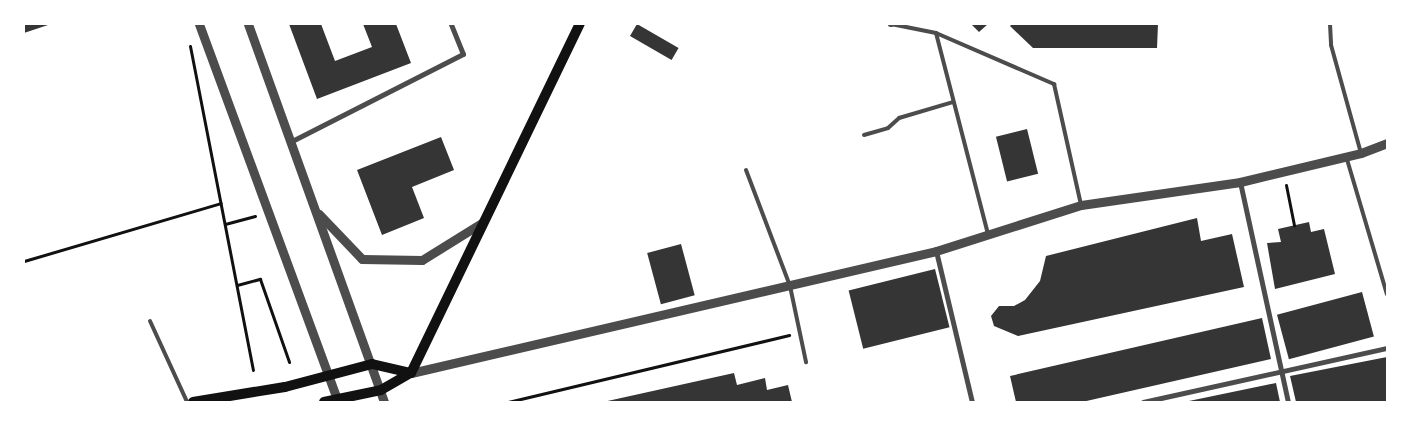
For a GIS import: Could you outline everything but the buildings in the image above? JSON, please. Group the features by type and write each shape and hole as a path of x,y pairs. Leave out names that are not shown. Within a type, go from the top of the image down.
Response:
{"main road":[{"path":"324,402 381,390 411,373 580,24"},
{"path":"193,402 285,387 372,364 411,373"}],"street":[{"path":"199,24 326,375 337,400"},
{"path":"248,24 372,364 384,402"},
{"path":"290,142 463,54 451,24"},
{"path":"411,373 790,286 936,250 1081,205 1240,182 1361,153 1387,143"},
{"path":"1240,182 1288,402"},
{"path":"315,210 362,260 422,260 483,222"},
{"path":"936,250 972,402"},
{"path":"1143,402 1281,373 1387,348"}],"lane":[{"path":"891,24 936,33 1054,84 1081,205"},
{"path":"1330,24 1331,45 1361,153"},
{"path":"936,33 988,235"},
{"path":"864,135 888,128 899,118 953,102"},
{"path":"1346,156 1387,294"},
{"path":"746,170 790,286 806,362"},
{"path":"150,321 187,402"}],"path":[{"path":"189,43 253,370"},
{"path":"1284,172 1294,226"},
{"path":"24,261 221,203"},
{"path":"225,224 258,215"},
{"path":"237,285 260,278 288,362"},
{"path":"508,402 800,333"}]}
